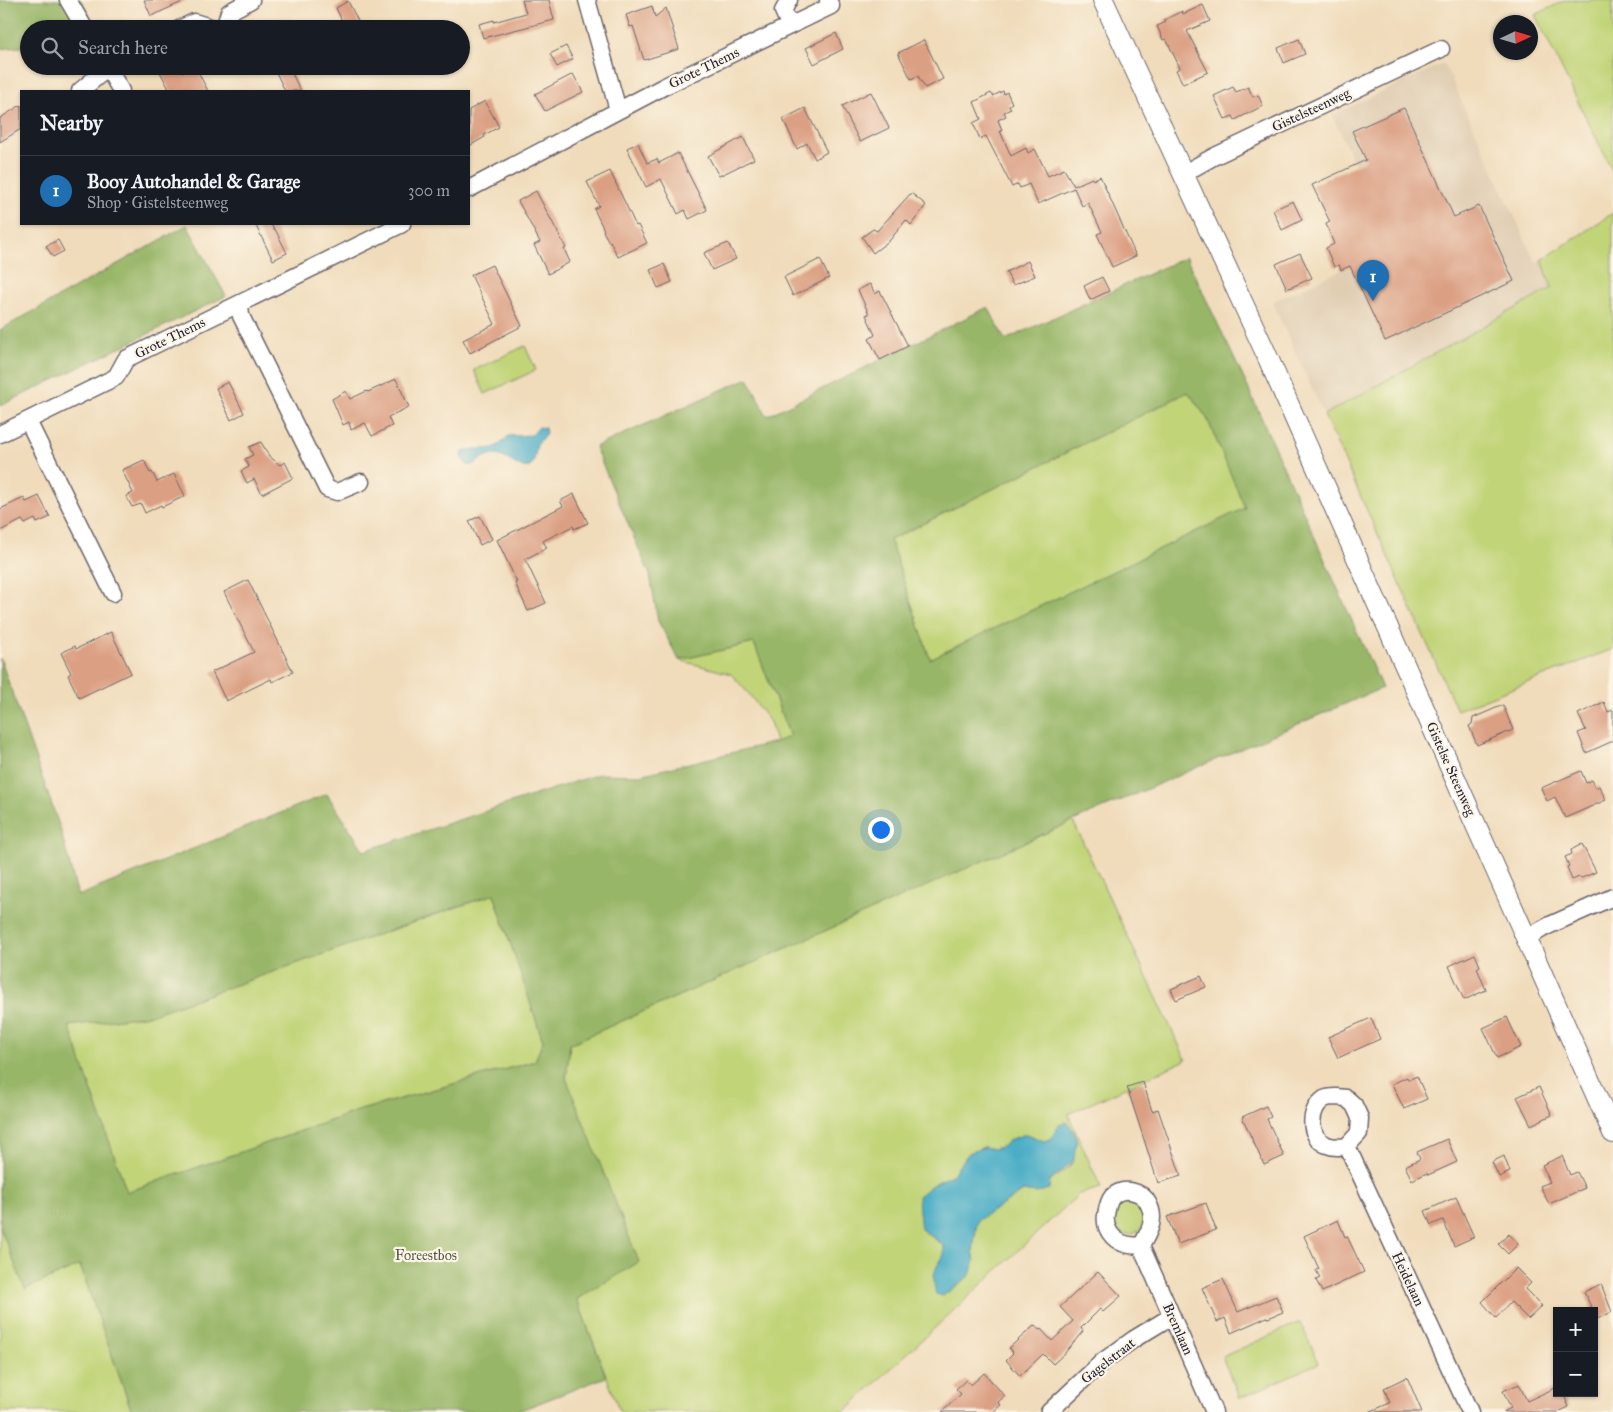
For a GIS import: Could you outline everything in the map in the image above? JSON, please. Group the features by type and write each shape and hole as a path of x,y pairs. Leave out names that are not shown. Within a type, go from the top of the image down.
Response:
{"main road":[{"path":"1103,0 1183,174"},
{"name":"Gistelse Steenweg","path":"1183,174 1289,406 1613,1132"}],"street":[{"path":"68,0 80,20"},
{"path":"227,20 229,12 251,0"},
{"path":"587,0 618,110"},
{"path":"789,0 783,11 790,26"},
{"name":"Grote Thems","path":"470,188 618,110 831,6 828,0"},
{"name":"Gistelsteenweg","path":"1183,174 1213,157 1441,49"},
{"path":"81,90 99,75"},
{"path":"112,75 120,90"},
{"name":"Grote Thems","path":"0,434 116,376 126,359 400,225"},
{"path":"240,304 241,316 328,489 337,492 361,482"},
{"path":"28,421 113,593"},
{"path":"1526,938 1550,925 1613,897"},
{"name":"Heidelaan","path":"1347,1146 1470,1412"},
{"name":"Bremlaan","path":"1141,1246 1214,1412"},
{"name":"Gagelstraat","path":"1049,1412 1102,1362 1134,1339 1172,1316"}],"shaded area":[{"path":"1444,63 1536,263 1542,260 1552,287 1324,415 1272,302 1393,246 1332,115"}],"green space":[{"path":"0,0 81,0 91,20 20,20 20,47 0,49"},
{"path":"1566,0 1613,0 1613,172 1538,21 1538,15 1535,15"},
{"path":"1613,213 1613,649 1457,710 1324,415 1552,288 1542,260"},
{"path":"187,225 226,296 0,406 0,330"},
{"name":"Foreestbos","path":"1186,257 1244,379 1382,688 1073,821 570,1044 566,1078 639,1262 577,1299 606,1377 516,1412 132,1412 80,1265 25,1289 0,1227 0,658 60,828 78,896 327,794 364,851 599,774 640,775 776,742 790,736 754,643 679,660 658,621 650,575 595,447 748,378 767,416 988,307 1005,340","holes":["1188,392 1207,418 1245,508 930,659 890,540","494,894 543,1041 535,1061 361,1110 127,1192 69,1026 150,1015"]},
{"path":"525,346 536,370 485,394 474,370"},
{"path":"1188,392 1207,418 1245,508 930,659 890,540"},
{"path":"754,643 790,737 776,742 770,722 731,674 679,660"},
{"path":"1073,821 1186,1060 1068,1114 1101,1188 1079,1194 844,1412 620,1412 577,1299 566,1078 570,1044","holes":["1059,1125 1074,1161 1036,1193 1023,1191 977,1221 973,1251 975,1261 936,1268 945,1256 944,1246 921,1229 932,1185 952,1175 969,1153 984,1147 993,1149 1002,1147 1011,1139 1026,1134 1044,1141 1051,1139"]},
{"path":"494,894 543,1041 535,1061 361,1110 127,1192 68,1026 150,1015"},
{"path":"1124,1198 1136,1199 1145,1209 1142,1228 1128,1235 1113,1227 1114,1205"},
{"path":"0,1227 25,1289 80,1265 132,1412 0,1412"},
{"path":"1300,1322 1319,1363 1240,1398 1222,1357"}],"water":[{"path":"539,427 545,428 546,433 537,445 534,461 530,467 520,466 497,455 485,457 471,465 467,465 462,459 464,451 492,448 508,436 532,435"},
{"path":"1067,1122 1075,1133 1077,1144 1074,1160 1050,1181 1049,1189 1036,1193 1022,1191 977,1221 973,1251 975,1261 969,1277 943,1296 936,1294 934,1275 943,1257 944,1246 921,1229 918,1196 932,1185 952,1175 969,1153 984,1147 993,1149 1002,1147 1011,1139 1026,1134 1044,1141 1051,1139 1059,1125"}],"building":[{"path":"144,0 187,0 151,16"},
{"path":"522,0 549,0 554,20 483,38 479,24 526,13"},
{"path":"348,1 358,20 342,20 336,8"},
{"path":"1203,5 1210,21 1187,31 1208,72 1183,84 1176,70 1180,68 1166,39 1163,40 1157,26 1166,22 1164,20 1182,11 1183,14"},
{"path":"652,6 655,17 666,8 679,49 644,60 633,26 630,27 626,15"},
{"path":"836,33 843,49 814,64 806,48"},
{"path":"1299,39 1305,54 1284,63 1278,48"},
{"path":"924,40 943,79 925,88 918,76 911,79 898,53"},
{"path":"566,46 573,59 557,67 550,54"},
{"path":"573,74 583,92 545,111 535,94"},
{"path":"162,75 200,75 207,90 169,90"},
{"path":"277,75 293,75 300,90 285,90"},
{"path":"1233,87 1236,92 1248,87 1253,97 1258,95 1263,106 1235,120 1233,116 1225,119 1214,96"},
{"path":"1003,91 1004,94 1007,92 1012,103 1009,105 1011,109 1004,112 1006,116 998,120 1002,130 1000,131 1011,156 1026,148 1028,153 1035,149 1048,176 1064,169 1074,186 1100,176 1136,256 1112,267 1097,234 1102,232 1088,203 1082,206 1074,188 1038,204 1029,184 1020,188 1018,184 1012,187 986,136 980,139 973,123 981,119 974,102 991,93 993,96"},
{"path":"871,92 889,128 860,142 842,106"},
{"path":"485,101 499,127 470,145 470,109"},
{"path":"20,106 20,130 0,142 0,118"},
{"path":"805,108 827,152 815,159 807,143 797,149 783,119"},
{"path":"1404,108 1454,217 1479,206 1514,281 1385,341 1350,266 1341,270 1339,265 1334,267 1326,248 1334,244 1326,224 1330,222 1312,185 1366,160 1352,131"},
{"path":"743,137 754,159 719,176 708,156"},
{"path":"638,143 647,163 657,159 659,163 678,153 707,210 689,219 685,210 678,214 661,179 646,187 627,148"},
{"path":"610,171 636,226 638,225 647,243 618,257 603,231 594,209 599,206 587,182"},
{"path":"536,191 566,248 564,249 570,262 548,274 534,245 540,242 518,201"},
{"path":"911,193 926,205 911,225 906,220 890,240 873,253 862,237 873,229 877,231"},
{"path":"1293,201 1302,220 1282,230 1273,210"},
{"path":"256,225 272,225 287,253 273,260"},
{"path":"58,240 64,251 53,257 46,246"},
{"path":"728,243 736,259 712,270 704,253"},
{"path":"1300,253 1312,278 1287,289 1276,264"},
{"path":"820,259 829,278 793,296 784,277"},
{"path":"1028,261 1035,276 1013,285 1006,272"},
{"path":"664,264 672,282 658,288 650,270"},
{"path":"492,265 522,326 470,353 463,340 495,324 471,275"},
{"path":"1102,277 1109,291 1090,300 1084,286"},
{"path":"870,284 875,294 880,291 908,346 880,360 869,339 875,335 866,315 869,314 858,290"},
{"path":"396,379 409,407 388,417 392,426 372,436 365,423 351,430 349,422 343,425 332,399 346,391 350,399"},
{"path":"228,382 244,413 231,420 216,388"},
{"path":"261,442 269,456 280,465 285,462 293,478 262,494 254,479 247,483 241,471 249,467 245,459 253,455 249,447"},
{"path":"144,460 157,482 174,474 185,496 145,513 141,504 132,507 126,496 133,493 122,470"},
{"path":"574,494 588,523 574,529 573,526 543,541 547,548 525,559 546,603 528,611 515,583 517,582 497,540 563,506 560,501"},
{"path":"39,496 50,517 37,523 35,519 25,524 22,520 0,531 0,509 24,498 26,502"},
{"path":"480,516 492,539 480,545 469,521"},
{"path":"248,580 293,672 272,682 271,679 226,701 212,672 254,652 224,592"},
{"path":"111,632 131,673 79,698 68,675 71,673 61,653 75,646 76,649"},
{"path":"1604,702 1608,712 1613,710 1613,741 1586,753 1578,733 1586,730 1578,714"},
{"path":"1503,705 1513,730 1477,745 1469,726 1472,724 1473,718"},
{"path":"1581,771 1586,783 1592,780 1596,788 1599,786 1606,800 1565,818 1555,797 1547,801 1541,788"},
{"path":"1582,844 1596,872 1572,880 1565,857 1572,854 1571,850"},
{"path":"1475,954 1480,966 1477,968 1486,990 1464,1000 1449,966"},
{"path":"1201,976 1206,987 1176,1000 1171,989"},
{"path":"1507,1017 1521,1047 1497,1058 1483,1028"},
{"path":"1371,1018 1380,1039 1338,1058 1328,1037"},
{"path":"1417,1076 1427,1099 1404,1109 1392,1084 1407,1077 1408,1080"},
{"path":"1143,1082 1152,1111 1158,1109 1181,1176 1158,1183 1127,1087"},
{"path":"1539,1087 1552,1115 1531,1125 1517,1097"},
{"path":"1266,1106 1271,1117 1267,1119 1284,1156 1264,1165 1242,1117"},
{"path":"1447,1139 1457,1162 1412,1180 1405,1166 1420,1159 1417,1152"},
{"path":"1504,1156 1510,1172 1499,1177 1492,1162"},
{"path":"1562,1156 1570,1175 1577,1172 1585,1188 1549,1204 1540,1186 1550,1182 1542,1165"},
{"path":"1456,1197 1474,1237 1454,1246 1443,1220 1431,1225 1425,1211"},
{"path":"1206,1203 1216,1230 1178,1244 1167,1217"},
{"path":"1338,1220 1364,1272 1322,1292 1316,1280 1320,1278 1316,1270 1319,1269 1304,1236"},
{"path":"1509,1234 1518,1244 1508,1254 1498,1244"},
{"path":"1516,1268 1531,1283 1525,1289 1542,1306 1528,1319 1511,1302 1496,1318 1482,1302"},
{"path":"1098,1272 1121,1296 1103,1312 1100,1309 1081,1328 1083,1331 1053,1364 1043,1354 1020,1376 1006,1360 1013,1353 1009,1348 1035,1325 1052,1341 1073,1321 1060,1307"},
{"path":"1223,1279 1238,1312 1276,1296 1283,1312 1231,1333 1225,1318 1217,1322 1202,1288"},
{"path":"1601,1284 1612,1312 1598,1319 1598,1307 1591,1307 1584,1292"},
{"path":"984,1373 1005,1396 998,1402 1001,1405 993,1412 942,1412 961,1394 956,1389 966,1380 971,1385"},
{"path":"1407,1377 1422,1412 1369,1412 1390,1403 1384,1388"},
{"path":"1519,1384 1527,1401 1553,1389 1553,1397 1565,1397 1569,1407 1558,1412 1503,1412 1511,1408 1503,1391"}],"place":[{"name":"Booy Autohandel & Garage","path":"1373,301"}]}
